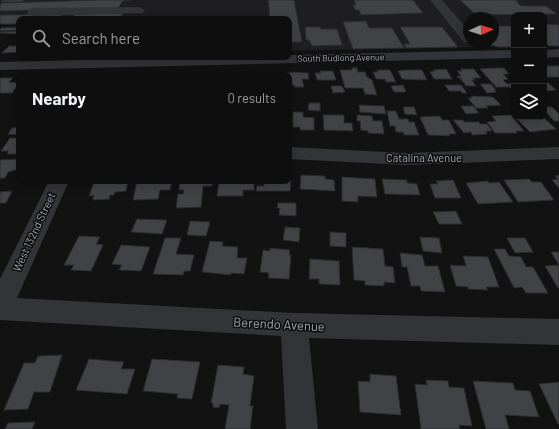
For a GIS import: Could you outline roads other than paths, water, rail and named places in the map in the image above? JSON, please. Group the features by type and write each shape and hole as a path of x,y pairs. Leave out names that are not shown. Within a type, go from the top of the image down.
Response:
{"street":[{"path":"436,0 463,32"},
{"path":"33,12 139,10"},
{"path":"477,48 482,55"},
{"path":"547,54 559,53"},
{"name":"South Budlong Avenue","path":"292,58 511,54"},
{"name":"South Budlong Avenue","path":"0,66 113,65 164,60"},
{"name":"Catalina Avenue","path":"292,153 406,159 559,154"},
{"name":"West 132nd Street","path":"0,306 58,184"},
{"name":"Berendo Avenue","path":"0,309 294,325 559,332"},
{"path":"294,325 302,429"}]}
